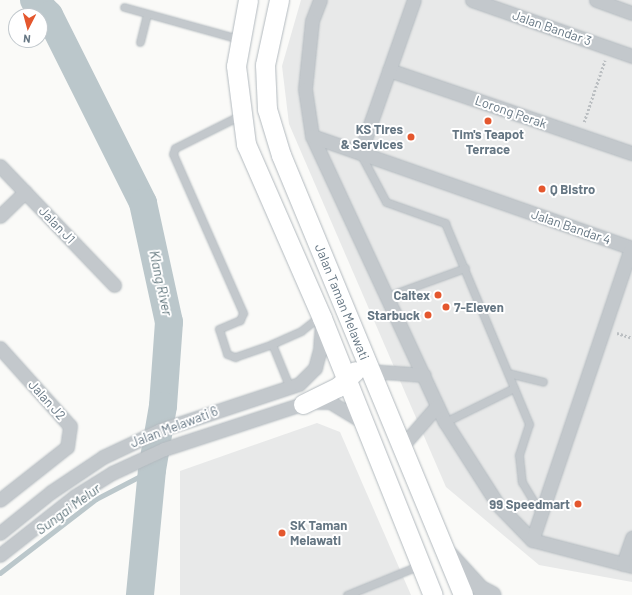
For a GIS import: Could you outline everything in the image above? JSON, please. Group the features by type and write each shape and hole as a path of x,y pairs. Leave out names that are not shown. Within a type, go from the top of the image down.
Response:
{"main road":[{"name":"Jalan Taman Melawati","path":"248,0 239,39 236,66 241,115 246,144 321,317 433,595"},
{"name":"Jalan Taman Melawati","path":"279,0 269,38 265,65 268,109 281,155 361,345 370,371 403,445 464,595"},
{"path":"303,404 347,381 360,360 361,345"}],"street":[{"path":"320,0 312,21 305,89 312,136 388,296 445,422 498,505 532,540 628,565 632,538"},
{"path":"360,153 414,0"},
{"name":"Jalan Bandar 3","path":"472,0 632,56"},
{"path":"596,0 632,12"},
{"name":"Lorong Perak","path":"389,70 632,153"},
{"name":"Jalan Bandar 4","path":"312,136 631,248 532,540"},
{"name":"Jalan J1","path":"0,166 114,284"},
{"path":"0,216 25,192"},
{"name":"Jalan Melawati 6","path":"2,528 51,492 104,457 160,430 299,384 315,368 320,349 321,317"},
{"name":"Jalan J2","path":"0,348 70,426 67,447 0,500"},
{"path":"370,371 424,375"},
{"name":"Jalan Melawati 6","path":"0,555 75,496 112,473 164,449 303,404 330,402 363,422"},
{"path":"403,445 437,406"},
{"path":"444,548 481,589 493,595"}],"lane":[{"path":"124,7 239,39"},
{"path":"140,42 147,14"},
{"path":"241,115 175,148 173,154 230,278 243,313 240,320 220,329 227,354 235,357 272,344 301,331 321,317"},
{"path":"360,153 386,202 445,223 529,424 519,455 522,482 541,514"},
{"path":"388,296 465,268"},
{"path":"272,344 290,388"},
{"path":"508,373 543,382"},
{"path":"445,422 514,388"},
{"path":"346,595 420,565"}],"path":[{"path":"580,135 609,48"}],"shaded area":[{"path":"21,0 45,0 75,38 91,82 81,88 69,71 55,39 48,28 48,8 30,8"},
{"path":"301,0 632,0 632,582 539,565 446,487 289,124 282,66"},
{"name":"SK Taman Melawati","path":"317,423 340,432 411,595 180,595 180,471"}],"waterway":[{"name":"Klang River","path":"34,0 49,15 143,203 169,322 163,406 152,470 140,595"},
{"name":"Sungai Melur","path":"0,573 96,499 152,470"}],"place":[{"name":"Tim's Teapot Terrace","path":"488,121"},
{"name":"KS Tires & Services","path":"411,137"},
{"name":"Q Bistro","path":"542,189"},
{"name":"Caltex","path":"438,295"},
{"name":"7-Eleven","path":"446,307"},
{"name":"Starbuck","path":"428,315"},
{"name":"99 Speedmart","path":"578,504"},
{"name":"SK Taman Melawati","path":"282,533"}]}
